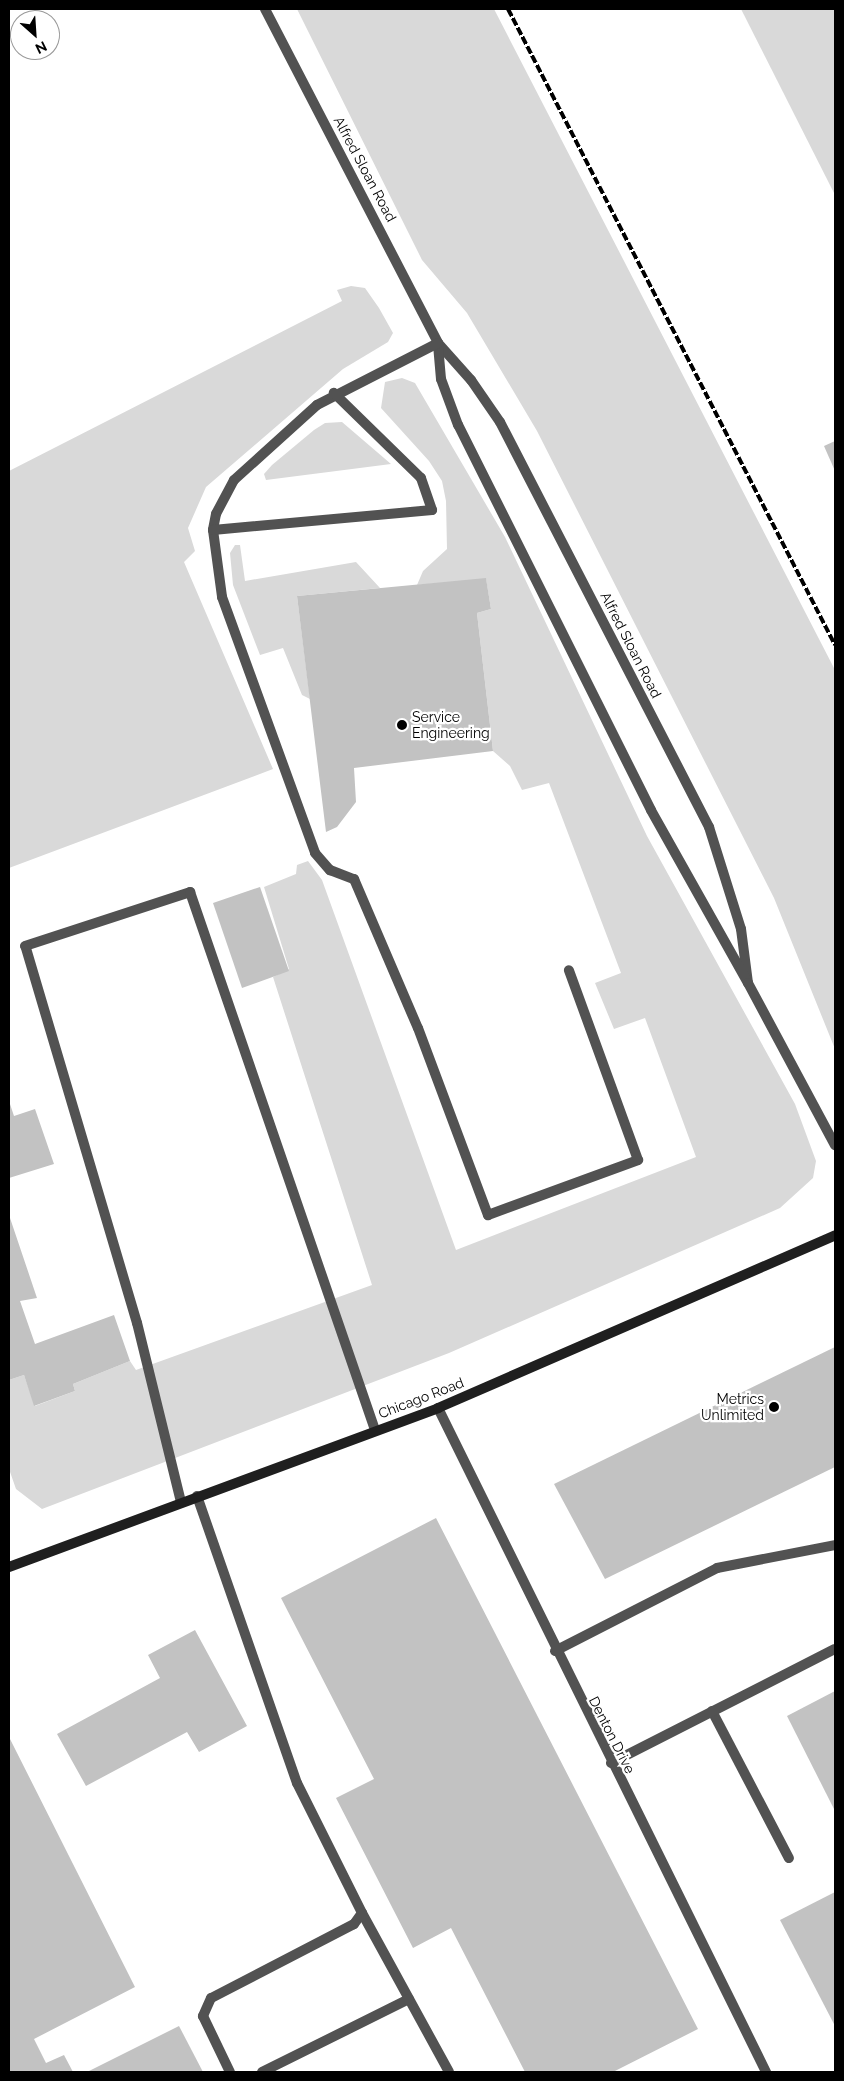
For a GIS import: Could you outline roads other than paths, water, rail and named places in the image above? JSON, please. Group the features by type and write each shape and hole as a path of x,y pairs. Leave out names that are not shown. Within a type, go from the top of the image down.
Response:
{"main road":[{"name":"Chicago Road","path":"9,1567 438,1408 835,1235"}],"street":[{"name":"Alfred Sloan Road","path":"265,9 438,343 471,380 500,422 709,827 742,929 748,983"},
{"name":"Alfred Sloan Road","path":"438,343 442,379 458,425 651,810 748,983 835,1145"},
{"path":"438,343 334,393 234,480 216,514 212,530 222,597 315,853 330,870 354,878 418,1028 488,1215 638,1160 569,970"},
{"path":"212,530 432,510 421,478 334,393"},
{"path":"181,1502 137,1323 25,946 190,892 375,1430"},
{"name":"Denton Drive","path":"438,1408 555,1650 766,2072"},
{"path":"197,1496 297,1783 362,1913 449,2072"},
{"path":"555,1650 717,1568 835,1545"},
{"path":"611,1763 835,1649"},
{"path":"712,1711 789,1858"},
{"path":"230,2072 203,2016 211,1998 354,1924 362,1913"},
{"path":"262,2072 409,1999"}],"railway":[{"path":"508,9 835,645"}],"place":[{"name":"Service Engineering","path":"402,725"},
{"name":"Metrics Unlimited","path":"774,1407"}]}
